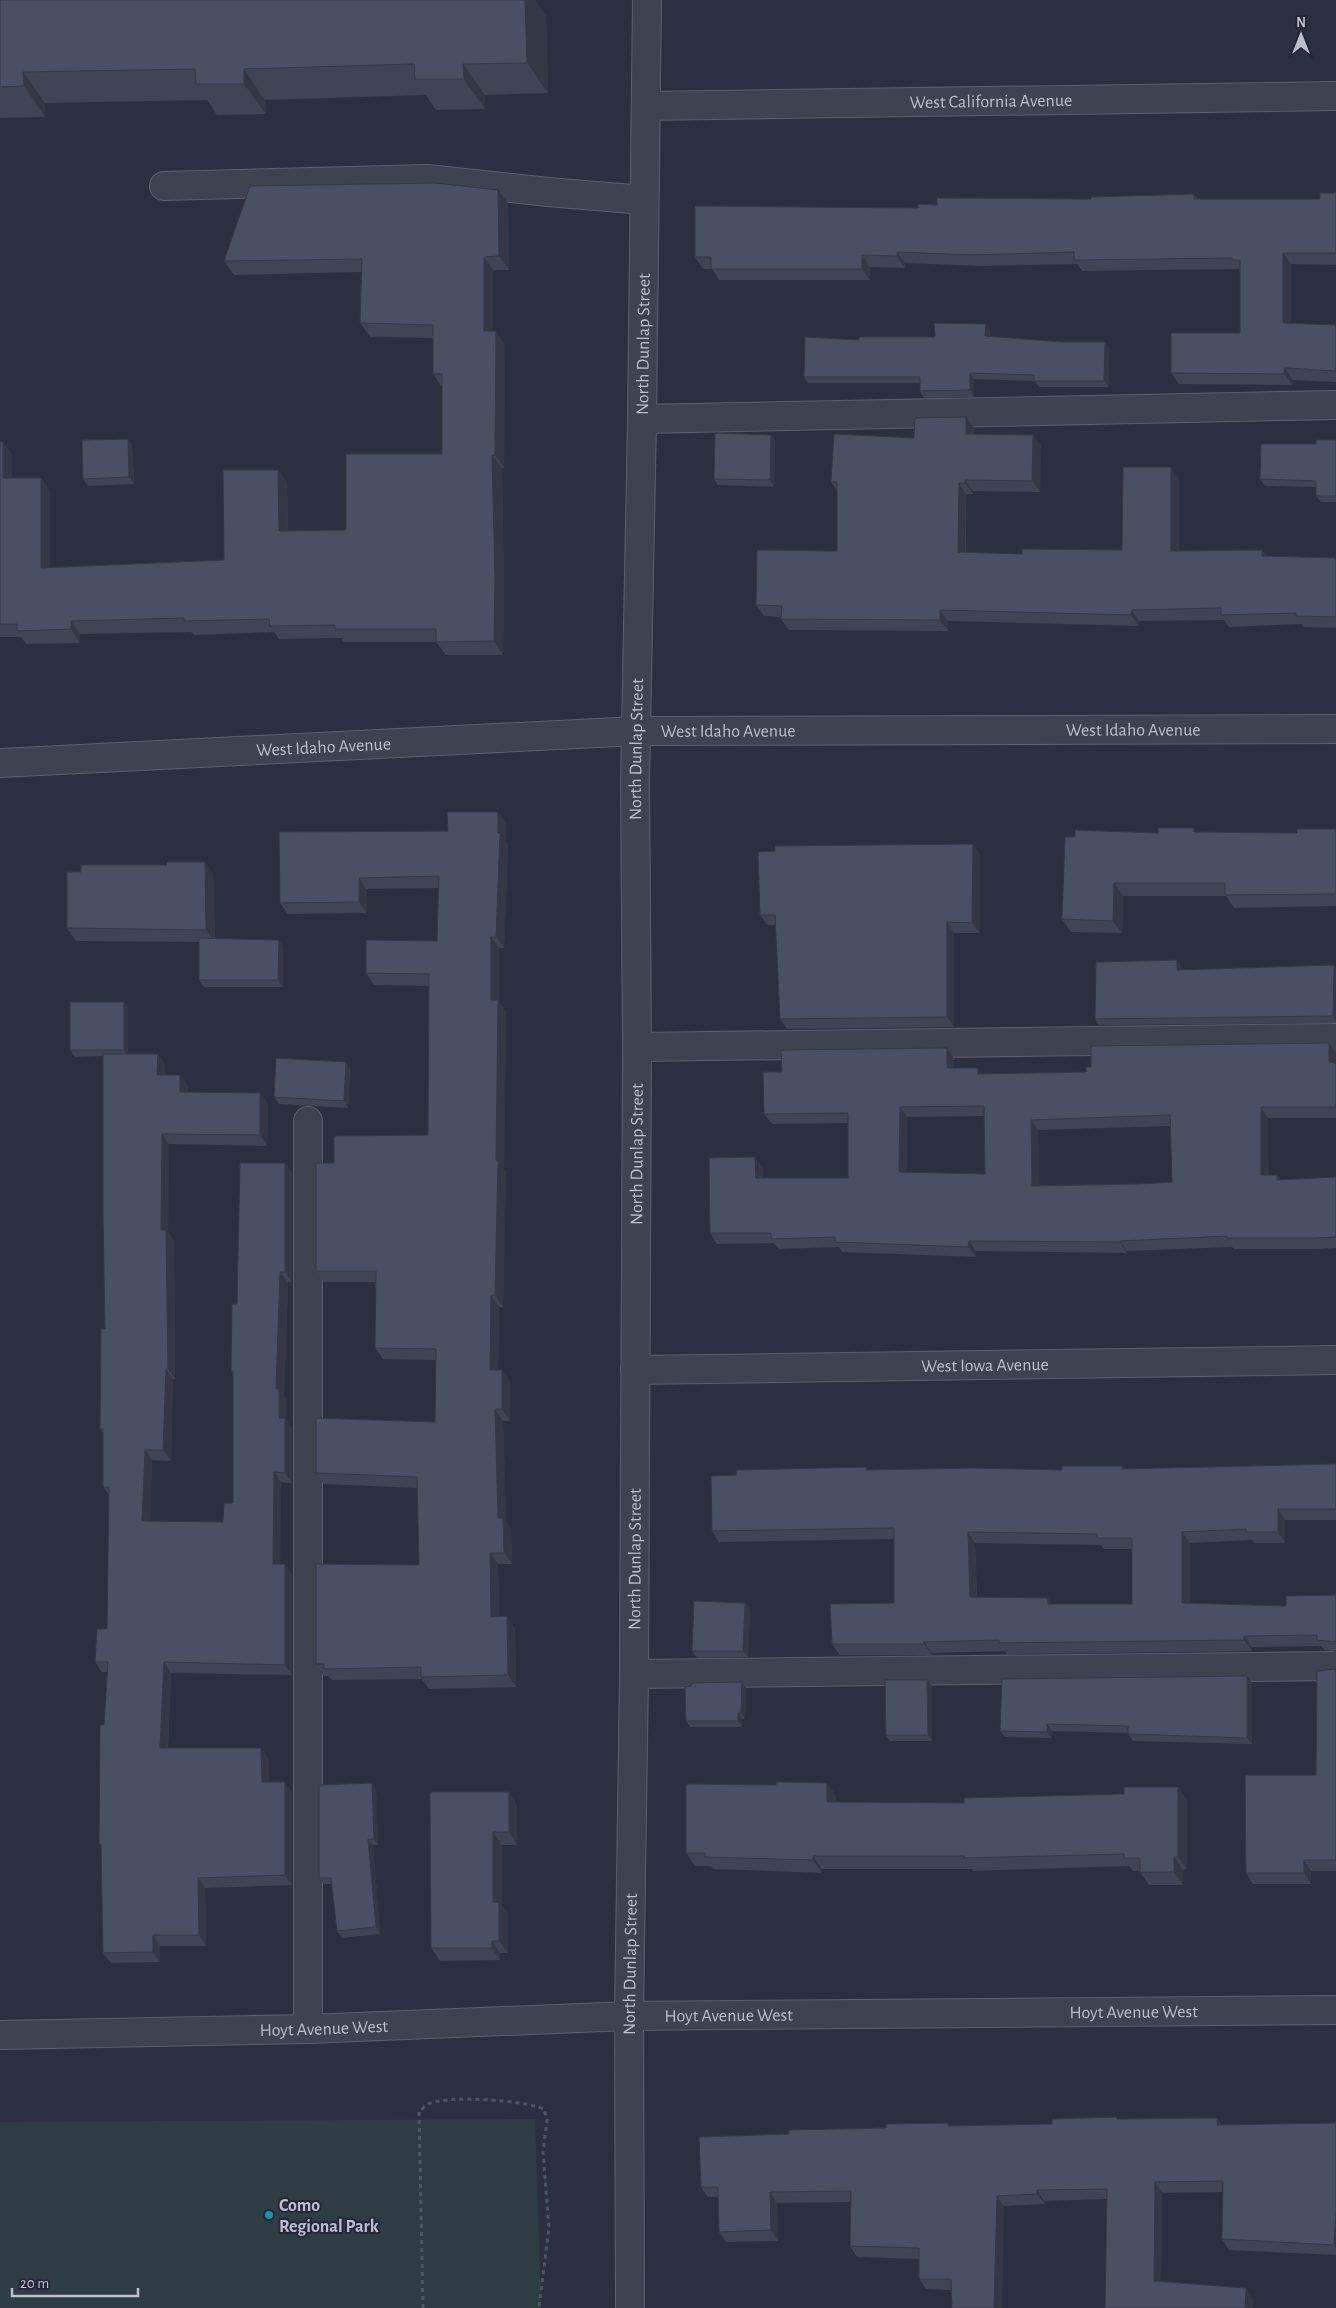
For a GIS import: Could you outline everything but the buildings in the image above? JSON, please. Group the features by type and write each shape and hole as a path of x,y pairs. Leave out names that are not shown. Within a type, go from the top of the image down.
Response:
{"street":[{"name":"North Dunlap Street","path":"630,2308 628,2016 634,1674 638,1047 637,732 647,0"},
{"name":"West California Avenue","path":"646,106 1336,96"},
{"path":"164,186 427,179 644,200"},
{"path":"642,419 1336,405"},
{"name":"West Idaho Avenue","path":"0,763 637,732 1336,729"},
{"path":"638,1047 1336,1038"},
{"path":"308,1121 308,2029"},
{"name":"West Iowa Avenue","path":"635,1370 1336,1360"},
{"path":"634,1674 1336,1666"},
{"name":"Hoyt Avenue West","path":"0,2035 308,2029 628,2016 1336,2010"}],"path":[{"path":"423,2308 419,2112 427,2104 471,2100 532,2104 544,2109 547,2120 543,2152 549,2227 538,2308"}],"shaded area":[{"name":"Como Regional Park","path":"535,2119 541,2308 0,2308 0,2122"}],"place":[{"name":"Como Regional Park","path":"269,2215"}]}
